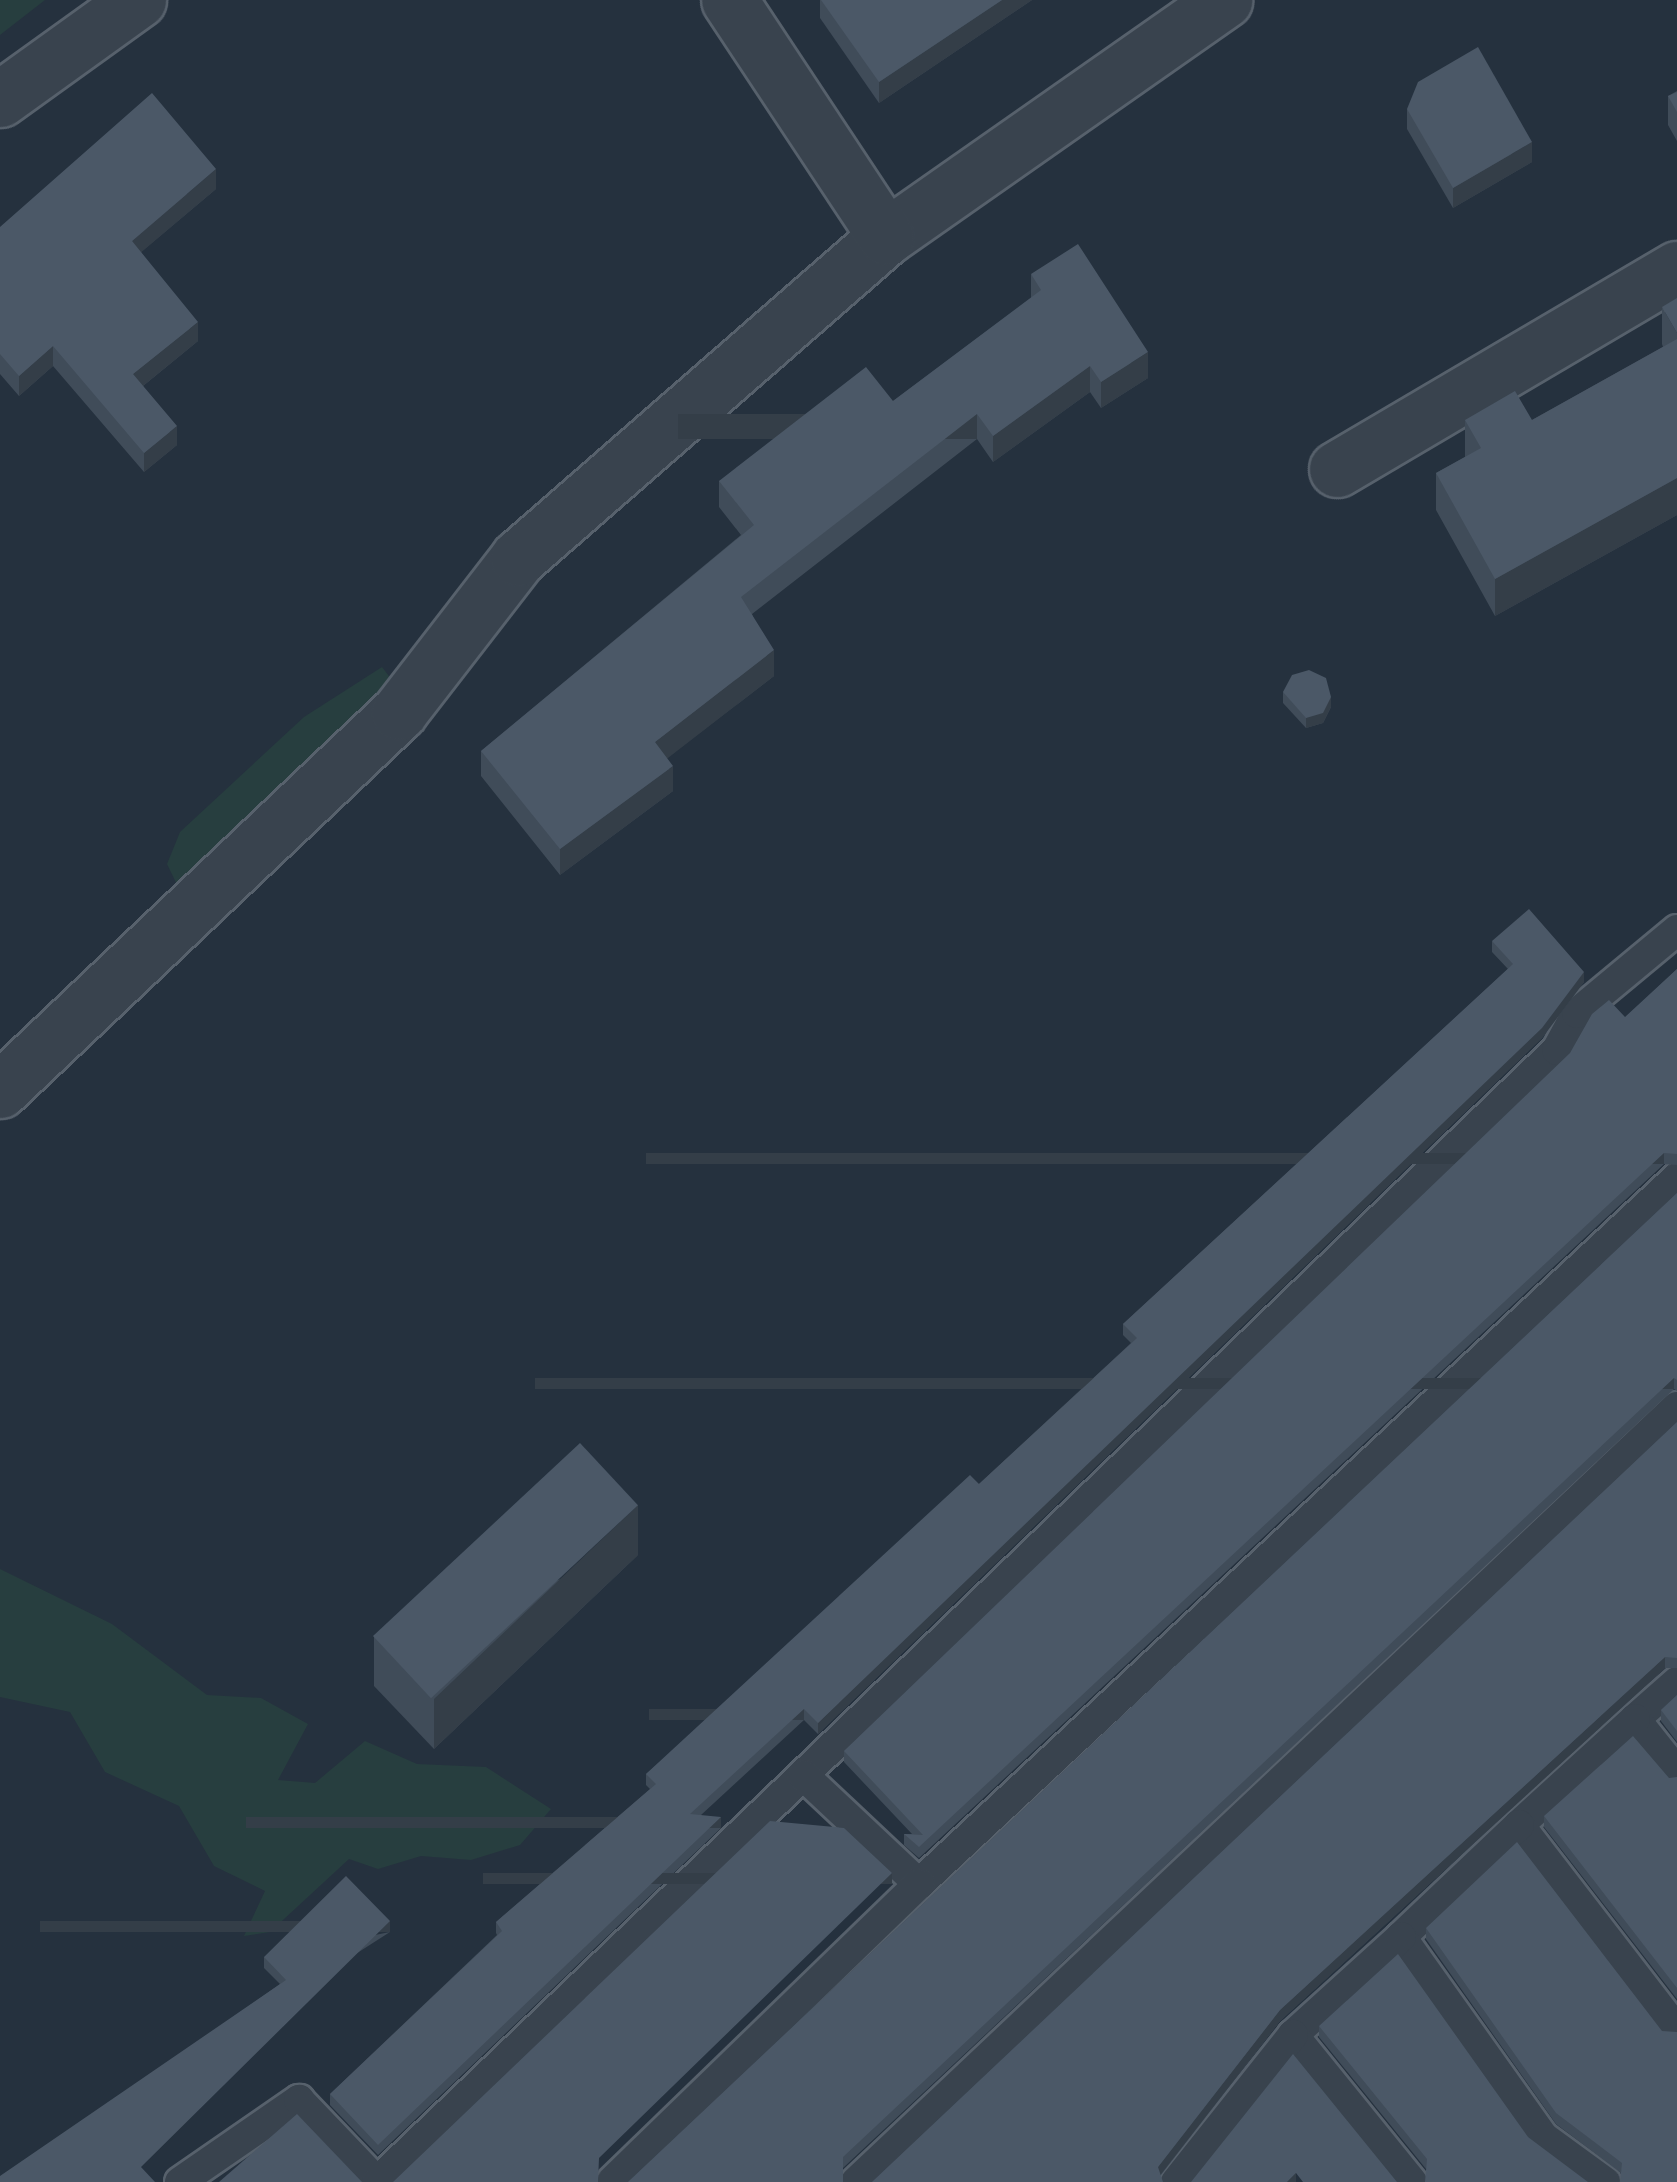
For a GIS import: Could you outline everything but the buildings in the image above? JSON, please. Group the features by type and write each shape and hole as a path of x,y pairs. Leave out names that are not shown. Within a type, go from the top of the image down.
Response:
{"street":[{"path":"0,99 138,0"},
{"path":"729,0 886,238"},
{"path":"0,1090 398,712 518,558 886,238 1224,0"},
{"path":"1338,469 1677,269"}],"lane":[{"path":"180,2182 299,2100 377,2182 1558,1050 1577,1013 1677,930"},
{"path":"612,2182 919,1884 1677,1178"},
{"path":"856,2182 1677,1406"},
{"path":"1176,2182 1293,2035 1677,1682"},
{"path":"1635,1719 1677,1772"},
{"path":"803,1775 919,1884"},
{"path":"1519,1825 1677,2030"},
{"path":"1401,1937 1543,2137 1605,2182"},
{"path":"1293,2035 1412,2182"}],"green space":[{"path":"0,0 45,0 0,35"},
{"path":"382,667 402,693 182,895 167,864 180,832 304,717"},
{"path":"0,1569 112,1624 207,1695 261,1698 308,1724 278,1780 315,1783 365,1741 417,1764 486,1767 551,1809 520,1845 471,1860 421,1856 378,1869 349,1859 270,1932 244,1936 265,1891 214,1866 179,1806 105,1772 70,1712 0,1697"}]}
